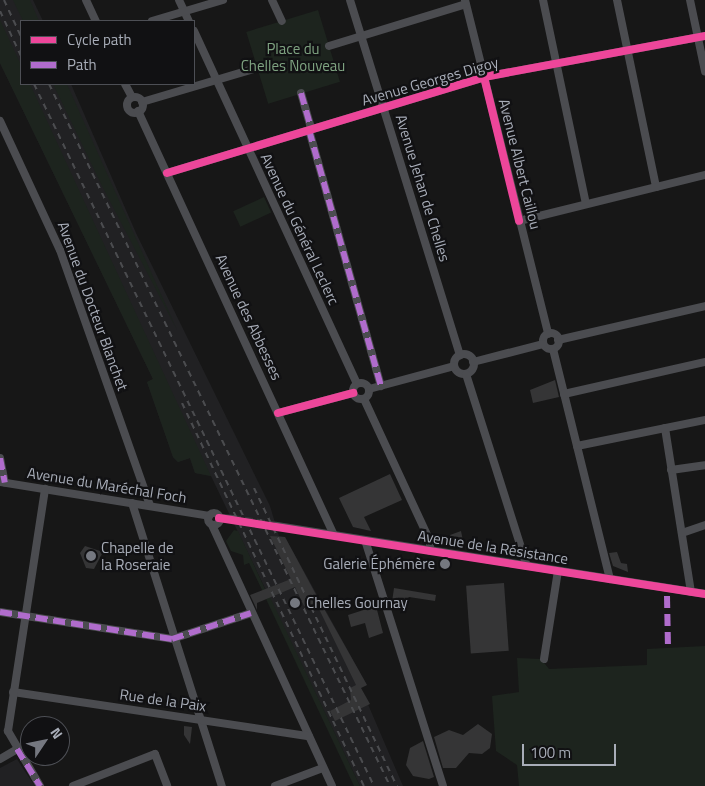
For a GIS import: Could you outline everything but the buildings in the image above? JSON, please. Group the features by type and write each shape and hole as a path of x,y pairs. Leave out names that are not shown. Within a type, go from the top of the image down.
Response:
{"street":[{"path":"86,0 96,20"},
{"path":"179,0 189,20"},
{"path":"156,20 223,0"},
{"path":"272,0 282,21"},
{"name":"Avenue Jehan de Chelles","path":"350,0 460,355"},
{"path":"543,0 586,204"},
{"path":"617,0 656,187"},
{"path":"690,0 701,36 705,71"},
{"path":"329,46 465,2"},
{"name":"Avenue Albert Caillou","path":"465,2 548,334"},
{"name":"Avenue du Général Leclerc","path":"195,33 357,383"},
{"name":"Avenue Georges Digoy","path":"167,173 484,77 701,36"},
{"path":"126,85 132,97 142,102 257,68"},
{"path":"301,93 381,386"},
{"name":"Avenue des Abbesses","path":"132,97 128,108 138,112 334,535"},
{"path":"138,112 142,102"},
{"name":"Avenue du Docteur Blanchet","path":"0,121 60,250 150,505"},
{"path":"519,221 705,175"},
{"path":"543,344 548,334 558,340 705,306"},
{"path":"558,340 553,349 610,579"},
{"path":"353,393 357,383 369,389 454,366 460,355 474,362 543,344 553,349"},
{"path":"466,374 474,362"},
{"path":"564,394 705,362"},
{"path":"454,366 466,374 527,566"},
{"path":"364,399 369,389"},
{"path":"278,413 353,393 364,399 430,541 430,551"},
{"path":"577,446 705,420"},
{"path":"665,428 692,592"},
{"path":"0,458 2,482"},
{"path":"671,470 705,465"},
{"name":"Avenue du Maréchal Foch","path":"2,482 209,516 214,513 220,518 233,519"},
{"path":"40,786 8,731 45,489"},
{"path":"132,503 222,786"},
{"path":"209,516 251,613 332,786"},
{"path":"212,525 220,518"},
{"path":"682,533 705,525"},
{"name":"Avenue de la Résistance","path":"277,526 705,594"},
{"path":"365,540 443,786"},
{"path":"544,659 558,571"},
{"path":"0,612 175,638 251,613"},
{"name":"Rue de la Paix","path":"13,692 309,736"},
{"path":"0,759 17,749"},
{"path":"73,786 156,754 168,786"},
{"path":"276,786 323,768"}],"shaded area":[{"path":"0,0 33,0 43,20 20,20 20,85 71,85 136,233 270,506 279,536 285,537 367,685 361,688 403,786 360,786 211,476 195,473 190,458 178,462 173,457 147,382 153,379 0,63"},
{"path":"17,759 35,786 0,786 0,768"}],"green space":[{"path":"13,0 30,0 39,20 23,20"},
{"name":"Place du Chelles Nouveau","path":"318,10 340,82 268,104 246,32"},
{"path":"0,20 20,63 20,85 30,85 211,476 195,473 190,458 178,462 173,457 147,382 153,379 0,63"},
{"path":"53,85 67,85 177,330 102,186"},
{"path":"264,197 271,212 240,227 233,211"},
{"path":"234,530 238,531 266,591 263,592 249,563 244,565 243,555 231,551 226,541"},
{"path":"270,597 360,786 354,786 266,599"},
{"path":"705,646 705,786 519,786 517,765 496,751 492,696 519,692 517,658 541,659 549,669 647,665 647,649"}],"tunnel":[{"path":"233,519 277,526"}],"railway":[{"path":"4,0 20,34"},
{"path":"0,11 20,54"},
{"path":"34,85 374,786"},
{"path":"49,85 390,786"},
{"path":"182,403 364,786"},
{"path":"254,488 397,786"}],"marked path":[{"path":"301,93 311,129"},
{"path":"309,130 381,386"},
{"path":"0,458 5,483"},
{"path":"667,596 668,648"},
{"path":"0,612 172,639 251,613"},
{"path":"17,749 40,786"}],"cycle path":[{"path":"167,173 484,77 705,36"},
{"path":"484,77 519,221"},
{"path":"278,413 353,393"},
{"path":"219,518 705,594"}],"place":[{"name":"Chapelle de la Roseraie","path":"91,556"},
{"name":"Galerie Éphémère","path":"445,564"},
{"name":"Chelles Gournay","path":"295,603"}]}
